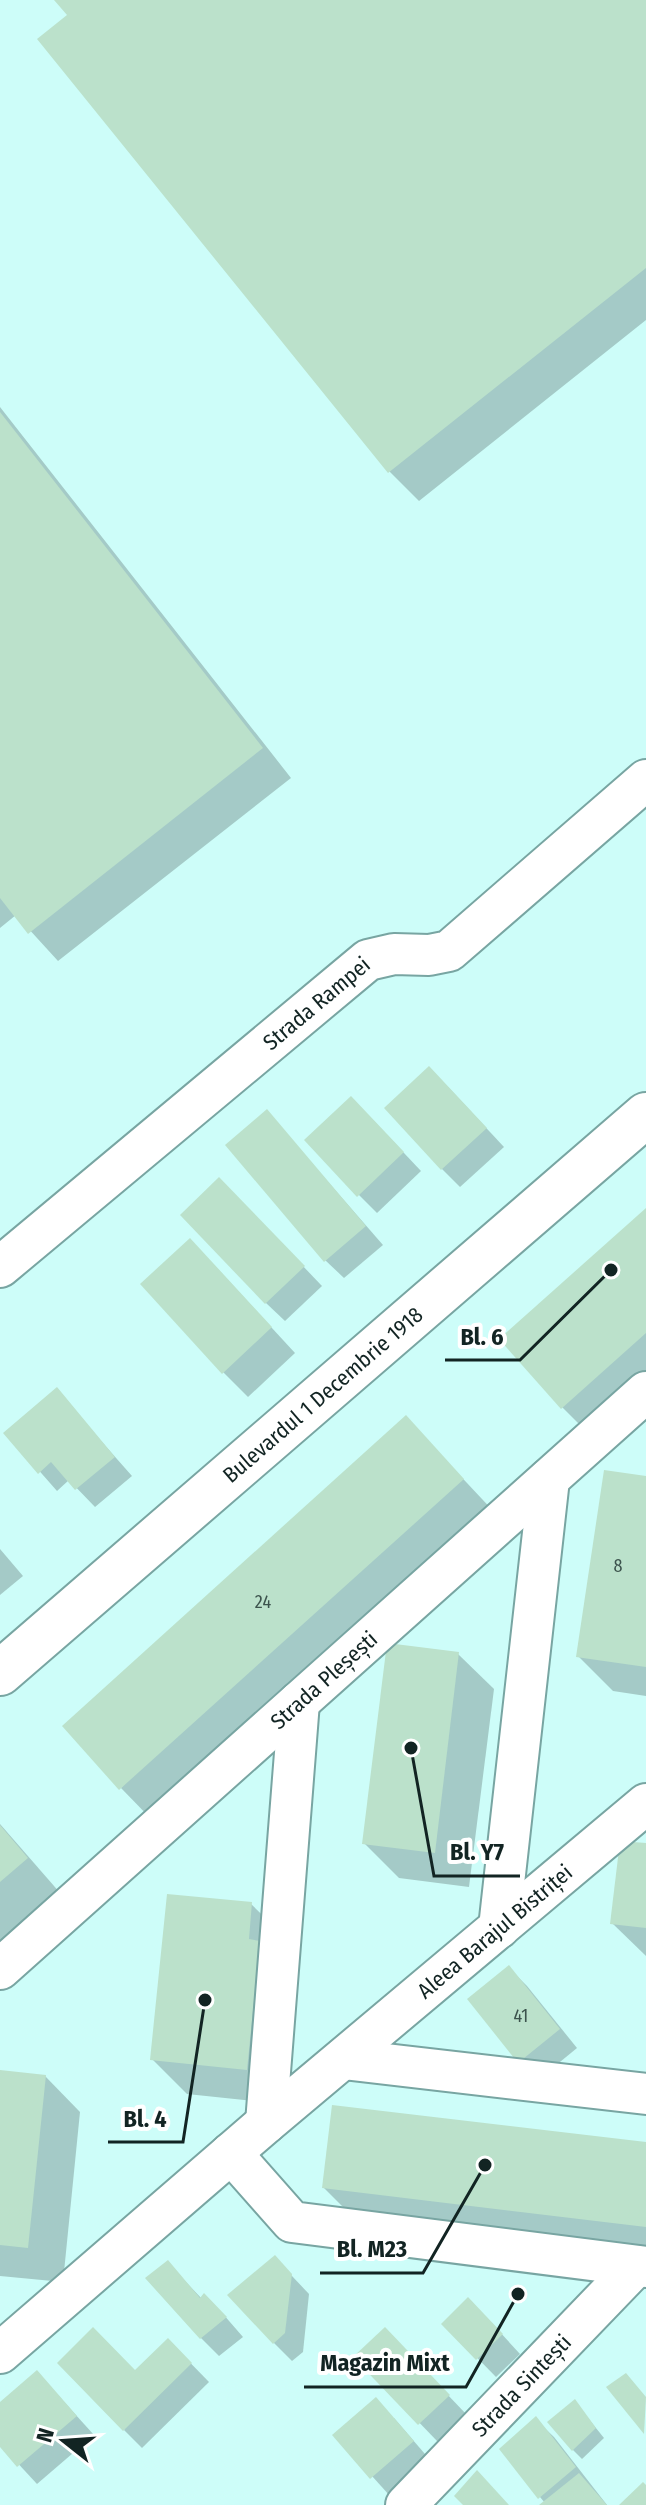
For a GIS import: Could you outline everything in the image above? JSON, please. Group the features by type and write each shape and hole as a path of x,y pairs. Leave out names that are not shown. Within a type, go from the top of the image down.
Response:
{"main road":[{"name":"Bulevardul 1 Decembrie 1918","path":"0,1673 646,1115"}],"street":[{"name":"Strada Rampei","path":"0,1267 368,960 394,954 429,955 449,951 646,780"},
{"name":"Strada Pleșești","path":"0,1969 646,1392"},
{"path":"499,1928 549,1479"},
{"path":"266,2123 299,1702"},
{"name":"Aleea Barajul Bistriței","path":"0,2353 266,2123 646,1804"},
{"path":"343,2059 646,2094"},
{"path":"231,2153 292,2222 641,2267"},
{"name":"Strada Sintești","path":"406,2505 641,2267"}],"building":[{"path":"54,0 646,0 646,268 388,473 37,39 67,15"},
{"path":"0,412 263,748 28,934 0,898"},
{"path":"429,1066 487,1128 441,1170 384,1108"},
{"path":"351,1096 404,1152 357,1197 304,1140"},
{"path":"267,1109 366,1226 324,1262 225,1145"},
{"path":"219,1177 305,1266 265,1304 180,1215"},
{"path":"646,1208 646,1333 561,1409 499,1339"},
{"path":"190,1238 272,1327 222,1374 140,1284"},
{"path":"57,1387 115,1457 75,1490 51,1462 38,1474 3,1433"},
{"path":"406,1415 464,1479 119,1790 62,1726"},
{"path":"604,1470 646,1476 646,1667 576,1657"},
{"path":"387,1643 459,1652 435,1853 362,1844"},
{"path":"0,1825 28,1858 0,1882"},
{"path":"620,1841 646,1843 646,1928 610,1924"},
{"path":"167,1894 252,1902 249,1939 260,1941 247,2070 150,2060"},
{"path":"509,1965 560,2029 518,2063 467,1999"},
{"path":"0,2070 46,2075 28,2248 0,2245"},
{"path":"332,2105 646,2142 646,2227 322,2188"},
{"path":"275,2255 292,2274 285,2333 273,2344 227,2295"},
{"path":"168,2260 200,2298 204,2293 227,2317 200,2339 145,2278"},
{"path":"468,2297 503,2334 476,2360 441,2324"},
{"path":"93,2327 135,2370 168,2338 192,2363 123,2431 57,2363"},
{"path":"385,2327 450,2395 418,2425 353,2357"},
{"path":"37,2370 77,2416 17,2467 0,2447 0,2402"},
{"path":"626,2373 646,2397 644,2434 606,2387"},
{"path":"376,2397 414,2441 370,2479 332,2435"},
{"path":"575,2399 596,2428 572,2451 547,2422"},
{"path":"536,2416 576,2467 538,2499 499,2449"},
{"path":"477,2470 509,2505 463,2505 454,2496"},
{"path":"579,2473 607,2505 539,2505"},
{"path":"643,2482 646,2485 646,2505 619,2505"}],"place":[{"name":"Bl. 6","path":"611,1270"},
{"name":"Bl. Y7","path":"411,1748"},
{"name":"Bl. 4","path":"205,2000"},
{"name":"Bl. M23","path":"485,2165"},
{"name":"Magazin Mixt","path":"518,2294"}]}
